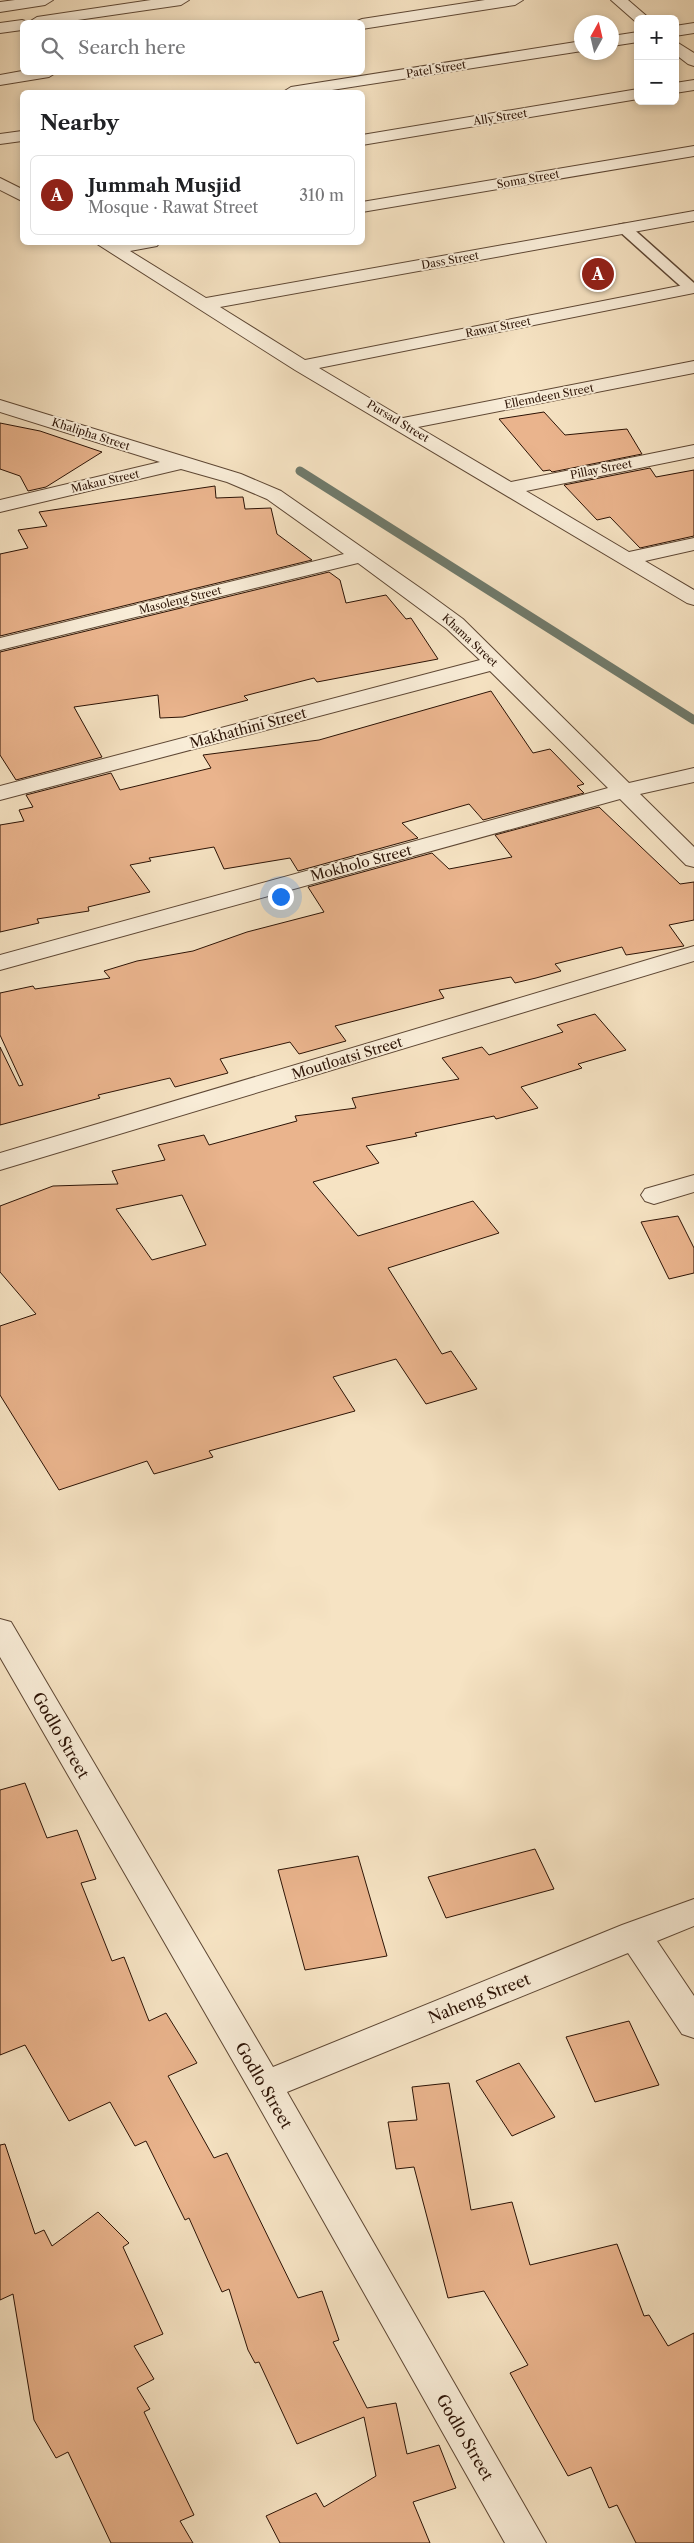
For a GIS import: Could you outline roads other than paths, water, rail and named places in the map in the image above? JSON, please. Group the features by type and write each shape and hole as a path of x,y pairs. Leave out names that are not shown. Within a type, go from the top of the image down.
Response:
{"street":[{"path":"0,7 45,0"},
{"path":"50,20 181,0"},
{"path":"365,24 515,0"},
{"path":"619,0 637,15"},
{"path":"0,28 20,25"},
{"path":"679,30 694,28"},
{"path":"619,40 634,38"},
{"name":"Patel Street","path":"304,90 574,47"},
{"path":"679,49 694,60"},
{"path":"0,80 31,75"},
{"path":"679,87 694,85"},
{"name":"Ally Street","path":"365,140 634,95"},
{"path":"0,139 20,136"},
{"name":"Soma Street","path":"365,206 694,151"},
{"path":"0,183 20,195"},
{"name":"Dass Street","path":"205,304 694,216"},
{"name":"Pursad Street","path":"108,246 205,304 302,366 403,424 694,599"},
{"name":"Rawat Street","path":"302,366 693,288"},
{"name":"Ellemdeen Street","path":"403,424 694,367"},
{"name":"Khalipha Street","path":"0,406 182,463"},
{"name":"Pillay Street","path":"509,488 694,451"},
{"name":"Makau Street","path":"0,506 182,463 209,471"},
{"name":"Khama Street","path":"209,471 249,484 274,495 419,596 455,624 694,860"},
{"path":"625,559 694,544"},
{"name":"Masoleng Street","path":"0,644 360,556"},
{"name":"Makhathini Street","path":"0,793 495,663"},
{"name":"Mokholo Street","path":"0,963 624,791 694,775"},
{"name":"Moutloatsi Street","path":"0,1162 694,953"},
{"path":"654,1195 694,1184"},
{"name":"Godlo Street","path":"0,1630 265,2086 526,2543"},
{"name":"Naheng Street","path":"265,2086 694,1912"},
{"path":"634,1935 694,2024"}],"lane":[{"path":"624,228 693,288"}],"waterway":[{"path":"300,471 694,720"}],"place":[{"name":"Jummah Musjid","path":"598,274"}]}
